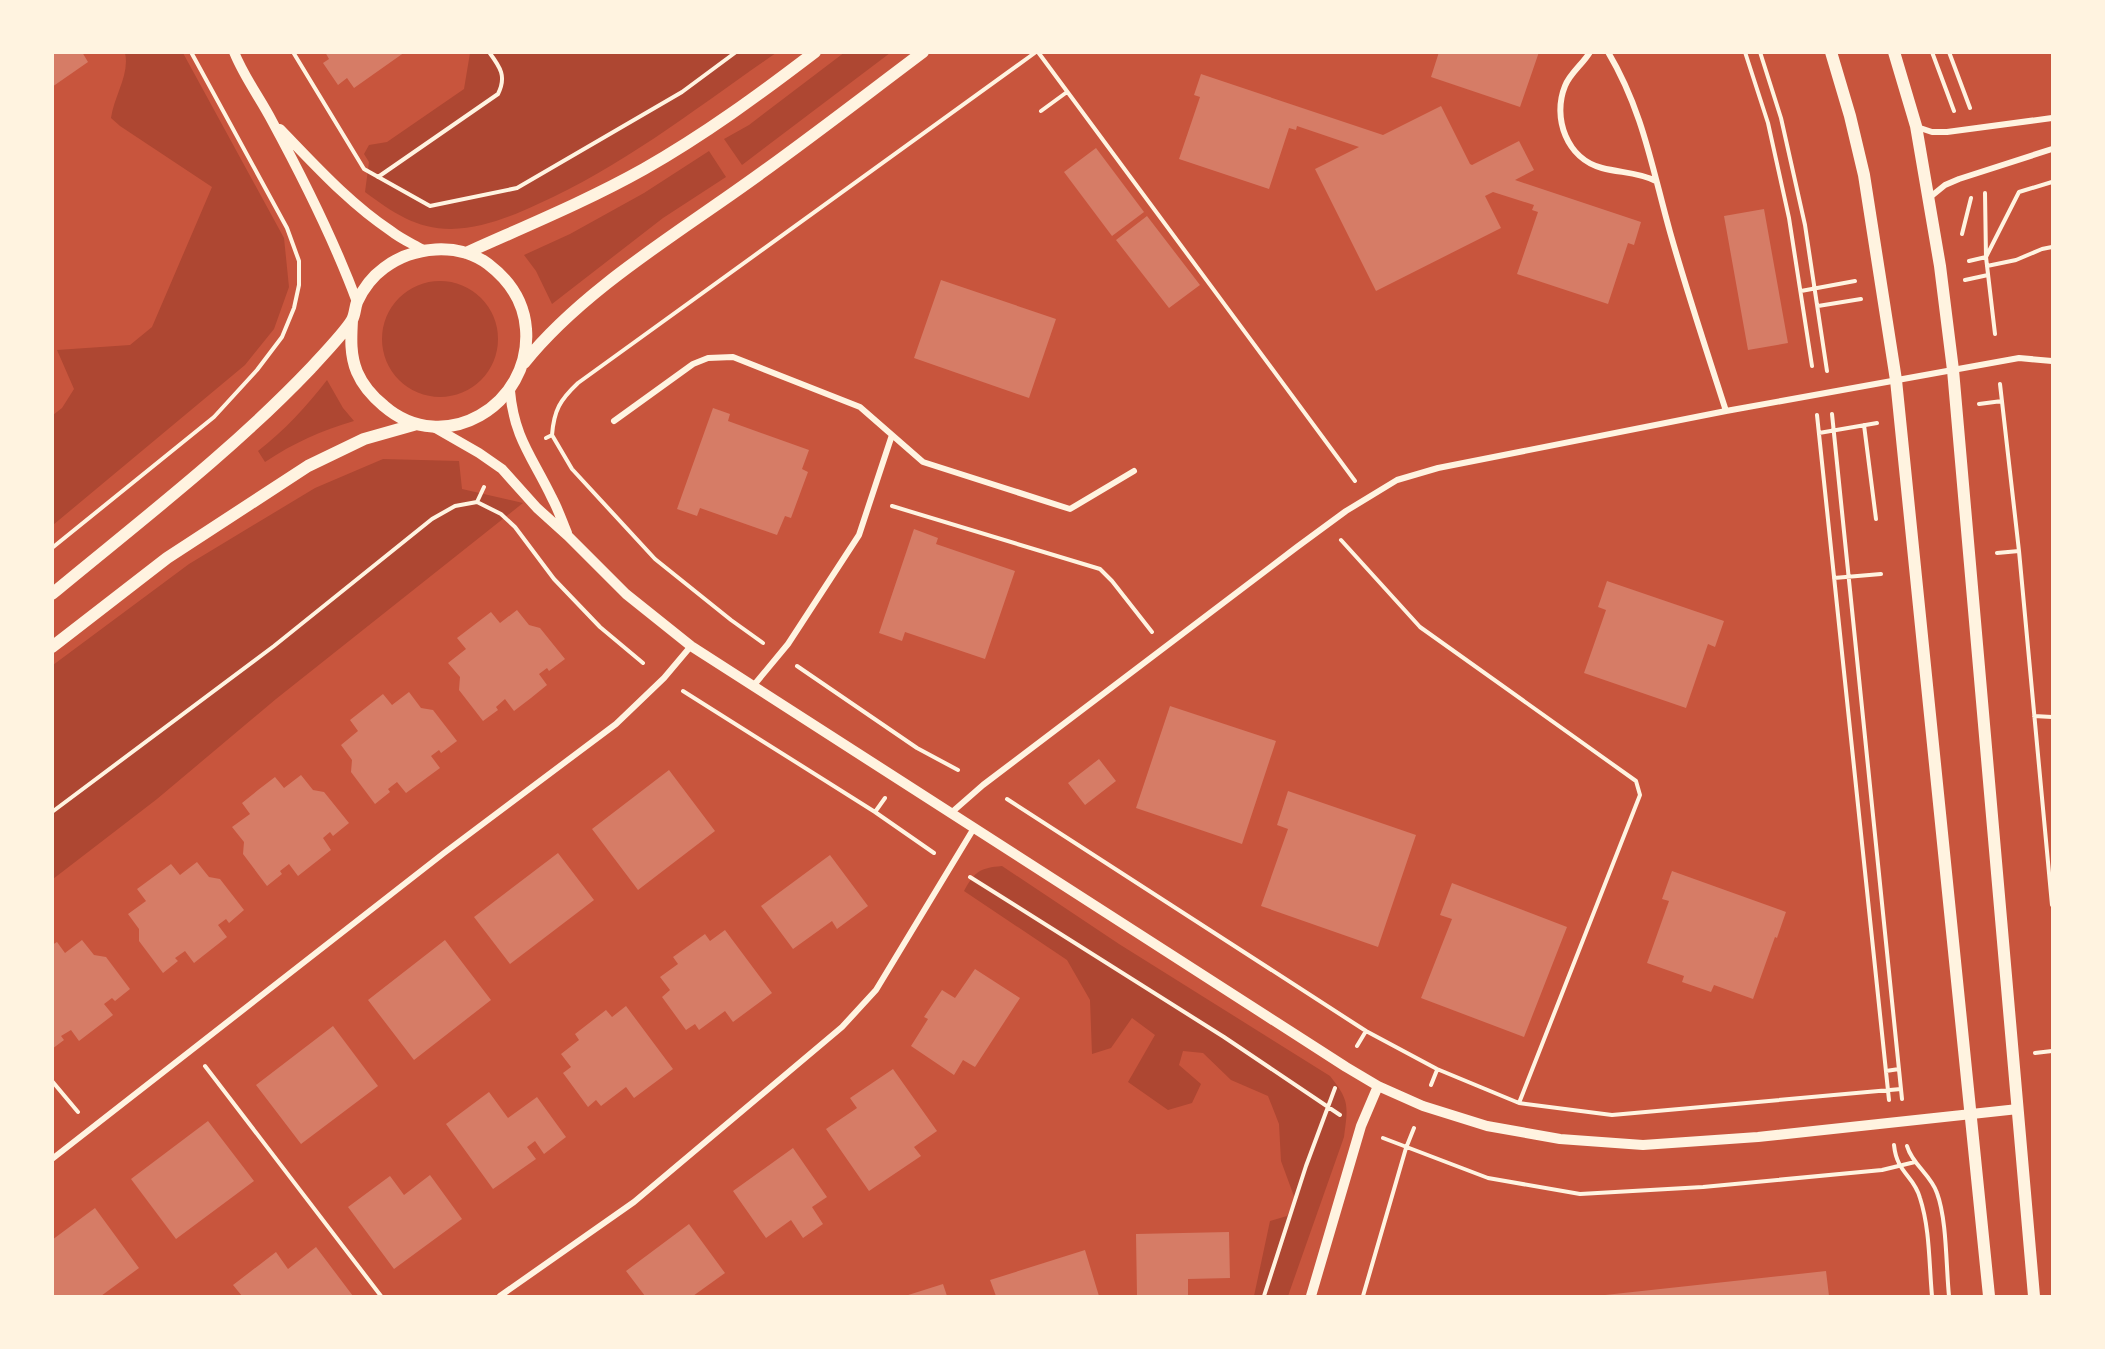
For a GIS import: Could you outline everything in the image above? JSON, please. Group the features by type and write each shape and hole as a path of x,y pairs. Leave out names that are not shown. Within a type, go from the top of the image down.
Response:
{"main road":[{"path":"466,253 588,198 644,169 727,117 814,52"},
{"path":"524,364 527,341 526,318 518,297 505,278 487,263 466,253 445,249 423,250 403,257 384,268 369,283 357,302 352,320 351,347 357,373 372,396 392,413 417,424 454,425 476,418 510,391 524,364 543,339 597,291 746,184 923,52"},
{"path":"1831,52 1850,116 1863,175 1896,380 1989,1296"},
{"path":"1894,52 1916,126 1929,198 1953,370 2034,1296"},
{"path":"52,594 248,430 311,367 352,320"},
{"path":"52,647 167,558 308,466 364,439 417,424"}],"street":[{"path":"234,52 273,122 340,256 357,302"},
{"path":"1590,52 1566,84 1560,101 1560,120 1565,137 1586,161 1600,168 1637,173 1656,181"},
{"path":"1608,52 1638,114 1649,147 1677,258 1726,411"},
{"path":"1916,126 1932,132 1947,132 2052,118"},
{"path":"273,122 338,189 392,232 423,250"},
{"path":"1929,198 1944,185 1959,179 2052,149"},
{"path":"614,421 693,364 708,358 733,357 860,407 923,462 1070,509 1134,471"},
{"path":"951,813 983,785 1327,525 1367,497 1397,480 1438,468 1896,380 2019,358 2052,361"},
{"path":"510,391 512,410 526,450 552,497 568,536"},
{"path":"432,426 502,469 537,508 626,594 691,646 1346,1067 1378,1086 1423,1106 1487,1126 1560,1140 1643,1145 1769,1136 2018,1109"},
{"path":"754,685 780,655 859,535 892,435"},
{"path":"52,1160 444,853 616,724 664,678 691,646"},
{"path":"500,1296 634,1202 842,1028 876,990 974,828"},
{"path":"1311,1296 1361,1126 1378,1086"}],"path":[{"path":"52,548 214,417 257,370 282,337 294,308 299,285 299,261 287,228 191,52"},
{"path":"292,52 364,169 430,206 517,188 682,92 736,52"},
{"path":"378,177 498,94 503,85 503,76 489,52"},
{"path":"958,770 917,748 780,655 731,620 655,559 573,469 552,435 553,419 561,399 578,382 1037,52 1367,497"},
{"path":"1745,52 1768,123 1789,218 1812,366"},
{"path":"1760,52 1781,118 1805,225 1826,362"},
{"path":"1932,52 1954,112"},
{"path":"1949,52 1970,110"},
{"path":"1041,111 1067,92"},
{"path":"1969,261 1986,257 2019,192 2052,182"},
{"path":"1985,189 1986,257 1995,334"},
{"path":"1987,266 2016,260 2052,247"},
{"path":"1801,291 1856,281"},
{"path":"1818,306 1859,299"},
{"path":"2000,384 2019,551 2052,905"},
{"path":"1979,404 2002,400"},
{"path":"1832,411 1902,1104"},
{"path":"1817,414 1890,1107"},
{"path":"1819,433 1881,422"},
{"path":"1864,425 1876,519"},
{"path":"544,439 552,435"},
{"path":"477,502 488,479"},
{"path":"872,500 1100,569 1165,649"},
{"path":"52,812 274,646 432,519 455,506 477,502 501,514 515,527 554,579 600,627 643,663"},
{"path":"1327,525 1420,627 1636,781 1640,795 1519,1103"},
{"path":"1997,553 2019,551"},
{"path":"1834,578 1881,574"},
{"path":"683,691 875,812 952,865 1106,964 1224,1037 1345,1118"},
{"path":"2034,716 2052,717"},
{"path":"913,756 917,748"},
{"path":"875,812 887,795"},
{"path":"1007,799 1366,1031 1437,1069 1519,1103 1612,1115 1901,1089"},
{"path":"1354,1052 1366,1031"},
{"path":"193,1050 381,1296"},
{"path":"1429,1088 1437,1069"},
{"path":"1886,1071 1899,1069"},
{"path":"52,1081 91,1129"},
{"path":"1264,1296 1327,1106 1337,1085"},
{"path":"1363,1296 1415,1124"},
{"path":"1383,1138 1488,1178 1580,1194 1715,1186 1882,1170 1915,1162"},
{"path":"1894,1141 1895,1157 1899,1166 1915,1185 1920,1196 1924,1214 1932,1296"},
{"path":"1906,1141 1915,1162 1929,1176 1937,1192 1949,1296"}],"shaded area":[{"path":"845,52 890,53 742,165 724,139 749,125"},
{"path":"125,53 183,53 284,238 289,287 274,329 245,365 53,525 53,415 62,408 74,389 57,350 130,345 152,327 212,187 111,118 124,77"},
{"path":"470,53 776,53 660,134 570,189 517,213 485,224 451,229 416,223 365,192 369,162 364,154 369,145 387,142 464,89"},
{"path":"709,151 726,177 663,218 552,304 536,271 524,255 570,234 644,193"},
{"path":"440,281 462,285 481,298 494,317 498,339 494,361 481,380 462,393 440,397 418,393 399,380 386,361 382,339 386,317 399,298 418,285"},
{"path":"327,380 343,408 354,421 308,438 265,462 258,451 295,418"},
{"path":"383,459 459,461 462,489 523,503 276,699 157,799 53,879 53,665 189,564 315,488"},
{"path":"1002,866 1119,944 1330,1076 1337,1085 1344,1098 1347,1111 1344,1137 1288,1296 1254,1296 1270,1221 1287,1216 1295,1199 1281,1161 1279,1124 1268,1096 1231,1080 1203,1053 1183,1051 1179,1065 1201,1084 1192,1103 1168,1110 1128,1082 1155,1035 1132,1018 1111,1048 1092,1054 1090,1000 1067,960 964,891 971,879 979,872"}],"building":[{"path":"52,52 82,52 88,62 52,87"},
{"path":"325,52 405,52 354,88 347,78 338,85 323,63 329,59"},
{"path":"1439,52 1539,52 1520,107 1431,77"},
{"path":"1201,74 1383,135 1441,106 1472,165 1519,141 1534,170 1515,180 1641,222 1634,245 1628,243 1608,304 1517,274 1538,212 1532,210 1534,205 1493,192 1485,196 1501,228 1376,291 1315,169 1359,147 1297,126 1296,130 1289,128 1269,189 1179,159 1200,97 1194,95"},
{"path":"1096,148 1144,212 1112,236 1064,172"},
{"path":"1764,209 1788,343 1748,350 1724,216"},
{"path":"1147,216 1200,285 1169,308 1116,240"},
{"path":"941,280 1056,319 1029,398 914,358"},
{"path":"713,408 730,414 728,421 809,450 802,469 808,472 791,518 785,516 777,535 700,508 697,516 677,509"},
{"path":"914,529 938,538 936,544 1015,571 985,659 905,632 902,641 879,633"},
{"path":"1607,581 1724,621 1715,647 1708,644 1686,708 1584,673 1606,610 1598,607"},
{"path":"517,610 529,625 540,628 565,659 549,671 547,668 539,674 547,685 514,711 505,699 496,707 498,710 483,721 459,690 460,677 448,663 466,649 457,638 491,612 500,623"},
{"path":"409,692 421,708 433,710 457,741 441,753 439,750 431,756 440,768 406,793 397,782 388,789 390,792 375,804 351,772 352,760 341,745 358,731 350,720 383,694 392,705"},
{"path":"1170,706 1276,741 1242,844 1136,808"},
{"path":"1099,759 1116,781 1085,805 1068,783"},
{"path":"669,770 715,831 638,890 592,829"},
{"path":"301,775 313,790 324,792 349,823 333,836 330,832 323,838 331,850 298,876 289,864 280,871 282,874 267,886 243,854 244,842 232,827 250,814 242,803 275,777 284,788"},
{"path":"1288,791 1416,835 1378,947 1261,906 1288,829 1277,825"},
{"path":"558,853 594,900 510,964 474,917"},
{"path":"830,855 868,906 837,929 832,921 793,949 761,906"},
{"path":"197,862 209,877 220,879 244,910 229,923 226,919 218,925 227,937 194,963 185,951 175,958 178,961 163,973 139,941 139,929 128,914 146,901 137,889 171,864 180,875"},
{"path":"1672,871 1786,912 1753,999 1714,985 1711,992 1682,982 1684,976 1647,963 1669,901 1662,899"},
{"path":"1452,883 1567,927 1524,1037 1421,998 1452,919 1440,915"},
{"path":"725,930 772,993 733,1022 725,1011 699,1030 695,1024 686,1030 662,997 670,990 660,977 678,964 673,957 705,934 710,941"},
{"path":"82,940 94,955 106,957 130,989 115,1001 112,998 104,1004 113,1015 79,1041 71,1030 61,1036 64,1040 52,1049 52,945 57,942 65,953"},
{"path":"445,940 491,1000 414,1060 368,1000"},
{"path":"975,969 1020,998 975,1067 963,1060 954,1075 911,1046 928,1019 924,1017 942,990 955,998"},
{"path":"626,1006 673,1069 634,1098 626,1087 601,1106 596,1100 588,1107 563,1073 571,1067 561,1054 579,1040 575,1034 606,1010 612,1017"},
{"path":"333,1026 378,1086 301,1144 256,1085"},
{"path":"893,1069 937,1131 914,1147 921,1156 869,1191 826,1129 857,1108 850,1098"},
{"path":"489,1092 508,1118 537,1097 566,1137 544,1154 535,1141 527,1147 536,1159 493,1189 446,1124"},
{"path":"208,1121 254,1181 176,1239 131,1179"},
{"path":"793,1148 827,1197 812,1207 823,1224 803,1238 791,1220 766,1238 733,1191"},
{"path":"430,1175 462,1219 394,1269 348,1207 390,1176 404,1195"},
{"path":"95,1208 139,1268 101,1296 52,1296 52,1240"},
{"path":"689,1224 725,1273 693,1296 645,1296 626,1271"},
{"path":"1229,1232 1230,1278 1188,1279 1188,1296 1137,1296 1136,1234"},
{"path":"316,1247 353,1296 242,1296 233,1285 276,1252 288,1269"},
{"path":"1085,1250 1099,1296 996,1296 990,1280"},
{"path":"1826,1271 1829,1296 1605,1296 1605,1295"},
{"path":"943,1284 947,1296 905,1296"}]}
